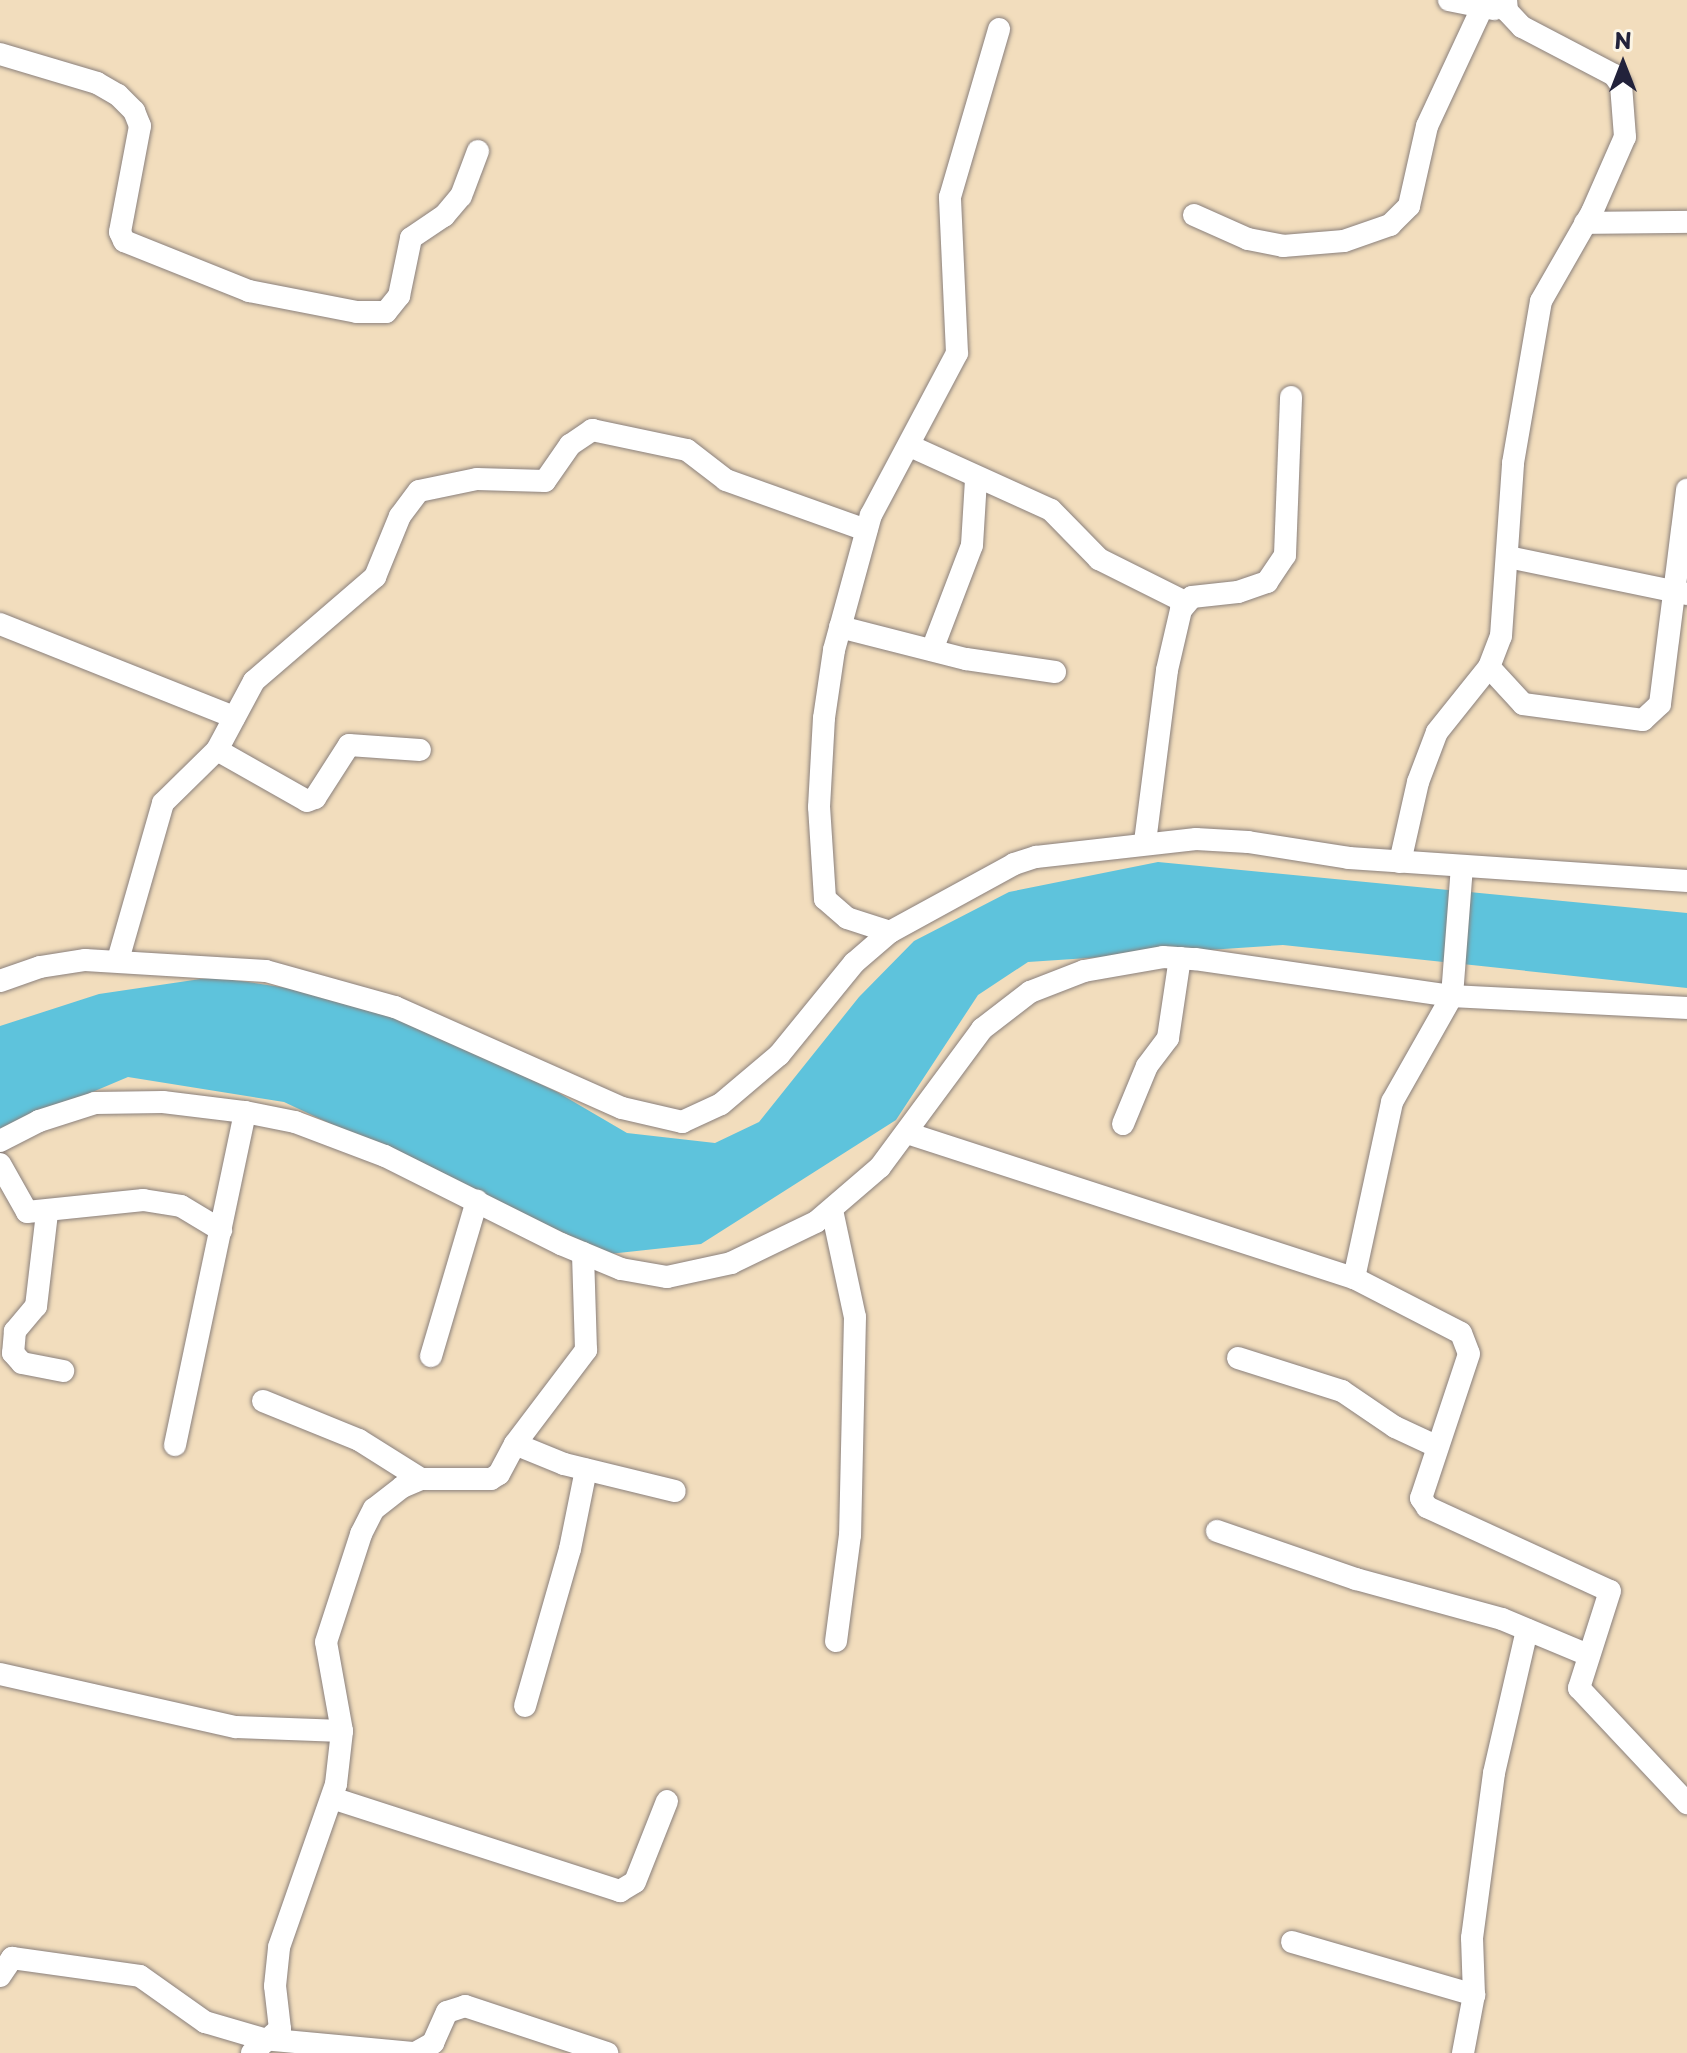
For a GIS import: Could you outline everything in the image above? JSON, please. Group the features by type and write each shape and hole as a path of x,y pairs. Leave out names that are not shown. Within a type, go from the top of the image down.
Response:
{"street":[{"path":"1400,862 1418,782 1437,732 1489,667 1507,602 1513,463 1541,301 1624,150 1621,85 1604,67 1522,27 1506,6 1482,8 1449,0"},
{"path":"1194,215 1248,239 1283,246 1344,241 1390,225 1409,206 1427,126 1482,8"},
{"path":"890,932 833,910 820,867 824,718 840,627 866,530 957,353 950,197 999,29"},
{"path":"0,54 97,83 134,111 139,138 120,232 124,241 221,283 264,294 357,312 386,312 399,296 411,238 444,216 461,196 478,151"},
{"path":"1585,223 1687,222"},
{"path":"1145,842 1167,670 1185,602 1192,597 1252,588 1280,568 1291,397"},
{"path":"118,960 163,803 217,750 254,681 375,577 400,516 419,491 477,479 545,481 570,445 592,430 687,450 726,480 866,530"},
{"path":"910,446 976,479 1051,510 1099,559 1185,602"},
{"path":"932,650 972,545 976,479"},
{"path":"1489,667 1523,704 1643,720 1660,704 1680,593 1687,490"},
{"path":"1508,557 1680,593"},
{"path":"0,624 234,717"},
{"path":"840,627 932,650 1055,672"},
{"path":"217,750 307,801 315,798 349,745 420,750"},
{"path":"0,981 40,967 118,960 243,967 354,993 622,1108 682,1122 721,1104 779,1055 854,963 890,932 1014,864 1145,842 1248,842 1461,873 1687,881"},
{"path":"1354,1278 1392,1102 1453,992 1461,873"},
{"path":"1123,1124 1147,1066 1168,1038 1180,958"},
{"path":"0,1141 39,1121 95,1103 163,1102 245,1112 295,1122 385,1156 583,1253 643,1275 692,1273 769,1247 832,1210 880,1167 982,1029 1030,992 1084,971 1180,958 1453,992 1687,1008"},
{"path":"175,1445 245,1112"},
{"path":"907,1133 1354,1278 1467,1338 1469,1354 1421,1489 1427,1507 1610,1591 1611,1599 1588,1655 1579,1688 1585,1699 1687,1803"},
{"path":"0,1164 19,1205 27,1212 47,1213 123,1200 156,1201 181,1206 221,1230"},
{"path":"431,1356 477,1201"},
{"path":"832,1210 855,1317 850,1535 836,1641"},
{"path":"47,1213 36,1306 15,1331 13,1353 22,1363 63,1371"},
{"path":"257,2046 280,2029 275,1986 279,1947 332,1798 342,1731 325,1654 330,1618 374,1509 402,1487 421,1479 491,1479 499,1474 515,1444 586,1350 583,1253"},
{"path":"1238,1358 1342,1391 1395,1427 1436,1446"},
{"path":"263,1401 359,1440 421,1479"},
{"path":"515,1444 586,1470 675,1491"},
{"path":"525,1706 570,1549 586,1470"},
{"path":"1217,1531 1356,1579 1527,1630 1588,1655"},
{"path":"1463,2053 1474,1995 1472,1938 1482,1849 1527,1630"},
{"path":"0,1674 236,1727 342,1731"},
{"path":"332,1798 620,1891 635,1882 667,1801"},
{"path":"1292,1942 1474,1995"},
{"path":"0,1976 12,1958 140,1976 205,2022 257,2046 427,2050 447,2012 465,2006 572,2048 607,2053"}],"water":[{"path":"1158,862 1687,913 1687,988 1283,945 1028,962 978,995 896,1120 701,1244 609,1254 284,1102 128,1077 0,1131 0,1026 99,994 214,977 367,1000 557,1092 627,1133 715,1143 759,1122 859,997 914,941 1009,892"}]}
